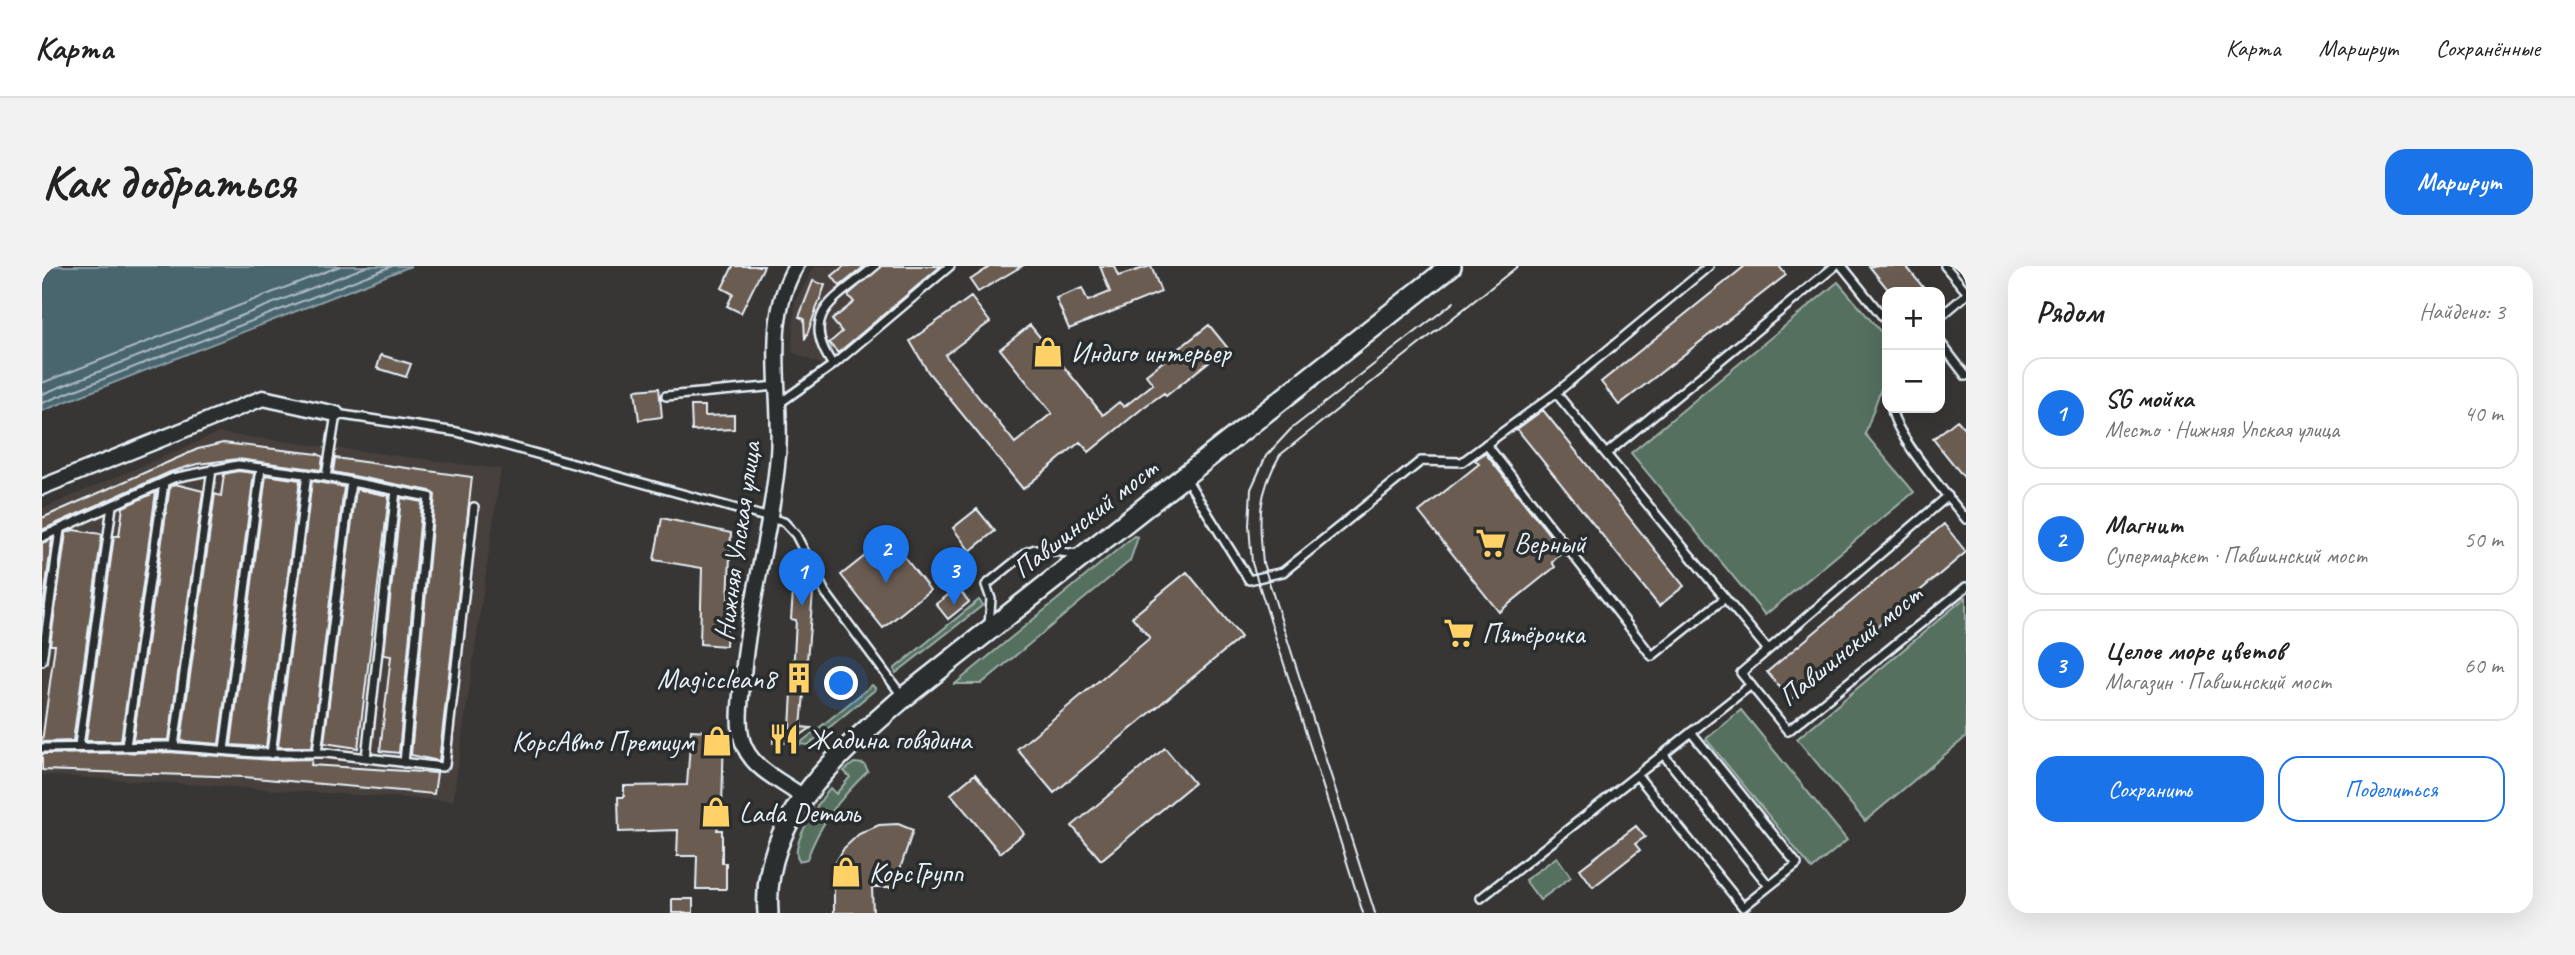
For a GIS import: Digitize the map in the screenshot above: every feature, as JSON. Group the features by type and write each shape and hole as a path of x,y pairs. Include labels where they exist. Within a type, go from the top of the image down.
{"main road":[{"name":"Павшинский мост","path":"768,913 770,872 782,834 803,797 832,760 904,698 1082,555 1451,266"}],"street":[{"name":"Нижняя Упская улица","path":"796,266 785,289 778,320 778,455 747,631 740,716 742,740 760,768 803,797"},
{"path":"42,487 262,398 336,414"}],"lane":[{"path":"833,365 820,343 819,319 830,304 875,266"},
{"path":"777,405 833,365 950,266"},
{"name":"Павшинский мост","path":"1184,476 1249,580 1283,572 1421,461 1462,462 1556,393 1709,266"},
{"path":"1606,454 1835,266"},
{"path":"1842,266 1882,316"},
{"path":"1945,266 1966,293 1945,312"},
{"path":"1945,349 1966,376"},
{"path":"666,396 777,386"},
{"name":"Павшинский мост","path":"1556,393 1768,650"},
{"path":"1892,413 1914,453 1966,519"},
{"path":"326,477 336,414 457,432 785,522 796,535 825,592 904,698"},
{"path":"1486,444 1651,656 1725,598"},
{"path":"42,537 164,483 212,469 238,465 326,477 427,496 431,500 404,763"},
{"path":"224,750 261,468"},
{"path":"174,746 212,469"},
{"path":"271,754 307,474"},
{"path":"317,753 351,482"},
{"path":"126,746 164,483"},
{"path":"366,758 396,490"},
{"name":"Павшинский мост","path":"1948,496 1741,673 1788,731 1966,587"},
{"path":"79,746 112,506"},
{"path":"42,748 174,746 271,754 317,753 429,768 445,765 474,507"},
{"path":"42,661 60,529"},
{"path":"988,631 991,599 986,585 1027,552 1043,550 1082,555"},
{"path":"1481,898 1751,685"},
{"path":"1637,775 1743,907 1797,864 1691,732"},
{"path":"1663,754 1769,886"}],"shaded area":[{"path":"815,266 956,266 836,371 792,352 795,301"},
{"path":"218,433 501,469 453,801 42,775 42,509"}],"green space":[{"path":"1838,282 1882,333 1882,385 1865,434 1914,492 1765,615 1631,453"},
{"path":"1134,536 1138,537 1130,561 981,684 955,684"},
{"path":"1966,597 1966,737 1865,821 1797,739"},
{"path":"979,600 983,605 896,673 894,669"},
{"path":"872,685 876,689 808,745 799,744"},
{"path":"1741,710 1847,840 1812,869 1706,739"},
{"path":"854,763 864,764 868,771 832,812 807,859 799,861 798,845 806,824 830,788 836,794 850,777 844,771"},
{"path":"1557,857 1571,877 1540,900 1525,880"}],"water":[{"path":"55,266 411,266 42,411 42,270"}],"building":[{"path":"733,266 764,266 741,313 727,306 733,294 722,288"},
{"path":"844,266 865,266 840,286 832,276"},
{"path":"881,266 941,266 838,353 829,343 842,332 832,320 854,302 848,295"},
{"path":"991,266 1022,266 978,292 970,280"},
{"path":"1100,266 1114,266 1118,276 1151,266 1161,292 1069,329 1056,298 1082,288 1088,301 1110,292"},
{"path":"1745,266 1779,266 1786,275 1619,405 1601,382"},
{"path":"1869,266 1906,266 1923,287 1886,287"},
{"path":"813,281 825,285 805,340 804,319 799,317"},
{"path":"971,297 990,322 945,355 1015,443 1052,413 1000,349 1030,325 1103,415 1119,402 1124,407 1153,384 1146,375 1209,325 1227,347 1166,396 1164,393 1144,407 1089,452 1080,442 1023,489 928,372 910,341"},
{"path":"381,355 411,364 406,377 377,368"},
{"path":"659,388 662,417 639,420 635,390"},
{"path":"691,406 705,406 705,416 734,415 734,429 692,431"},
{"path":"1543,410 1684,586 1659,606 1517,429"},
{"path":"1957,420 1966,430 1966,480 1933,439"},
{"path":"223,443 318,454 323,457 321,470 238,459 197,464 170,472 42,530 42,518 198,449"},
{"name":"Верный","path":"1485,453 1563,552 1552,562 1555,567 1499,612 1419,512 1479,464 1475,460"},
{"path":"335,458 472,477 439,761 411,755 435,495 430,491 333,472"},
{"path":"238,471 254,473 219,744 181,741 215,494 221,496 224,474"},
{"path":"266,475 300,480 266,747 231,745"},
{"path":"312,481 344,487 312,747 278,747"},
{"path":"175,484 203,491 169,740 133,740 170,486"},
{"path":"356,489 389,496 358,748 324,743"},
{"path":"156,492 121,741 86,741 114,536 119,536 123,507"},
{"path":"401,498 422,502 399,753 380,751 391,656 384,655"},
{"path":"977,509 995,531 970,551 953,528"},
{"path":"662,518 731,533 726,646 700,644 702,568 654,560"},
{"path":"1944,524 1966,552 1790,700 1767,672"},
{"path":"73,530 102,534 73,741 42,742 55,645 50,645 66,533"},
{"path":"889,537 930,590 883,628 841,575"},
{"path":"52,539 42,616 42,543"},
{"path":"1187,572 1241,637 1054,793 1017,749 1150,638 1132,617"},
{"path":"958,588 969,602 948,619 936,604"},
{"path":"793,592 813,593 801,727 811,728 789,743 773,743 773,728 790,728 796,620 791,619"},
{"path":"691,730 724,732 722,808 717,830 722,830 722,863 726,863 726,889 696,889 697,856 677,856 678,830 619,832 618,797 624,797 624,786 687,785"},
{"path":"1165,748 1194,783 1101,860 1072,826"},
{"path":"168,752 271,760 312,759 311,765 437,773 434,794 244,777 42,770 42,754"},
{"path":"975,774 1024,833 1000,853 951,794"},
{"path":"898,824 913,830 894,887 872,887 873,913 834,913 834,866 844,848 859,834 879,825"},
{"path":"1636,826 1645,837 1635,844 1640,850 1593,887 1580,869"},
{"path":"672,899 693,899 693,913 672,913"}],"tram line":[{"path":"1375,913 1263,563 1263,495 1280,455 1518,266"},
{"path":"1363,913 1252,563 1249,525 1251,489 1266,456 1291,429 1454,302"}],"place":[{"name":"Индиго интерьер","path":"1048,352"},
{"name":"Верный","path":"1491,543"},
{"name":"Магнит","path":"886,583"},
{"name":"Целое море цветов","path":"954,605"},
{"name":"SG мойка","path":"802,606"},
{"name":"Пятёрочка","path":"1459,633"},
{"name":"Magicclean8","path":"799,678"},
{"name":"Жадина говядина","path":"784,739"},
{"name":"КорсАвто Премиум","path":"717,741"},
{"name":"Lada Dеталь","path":"716,812"},
{"name":"КорсГрупп","path":"846,872"}]}
